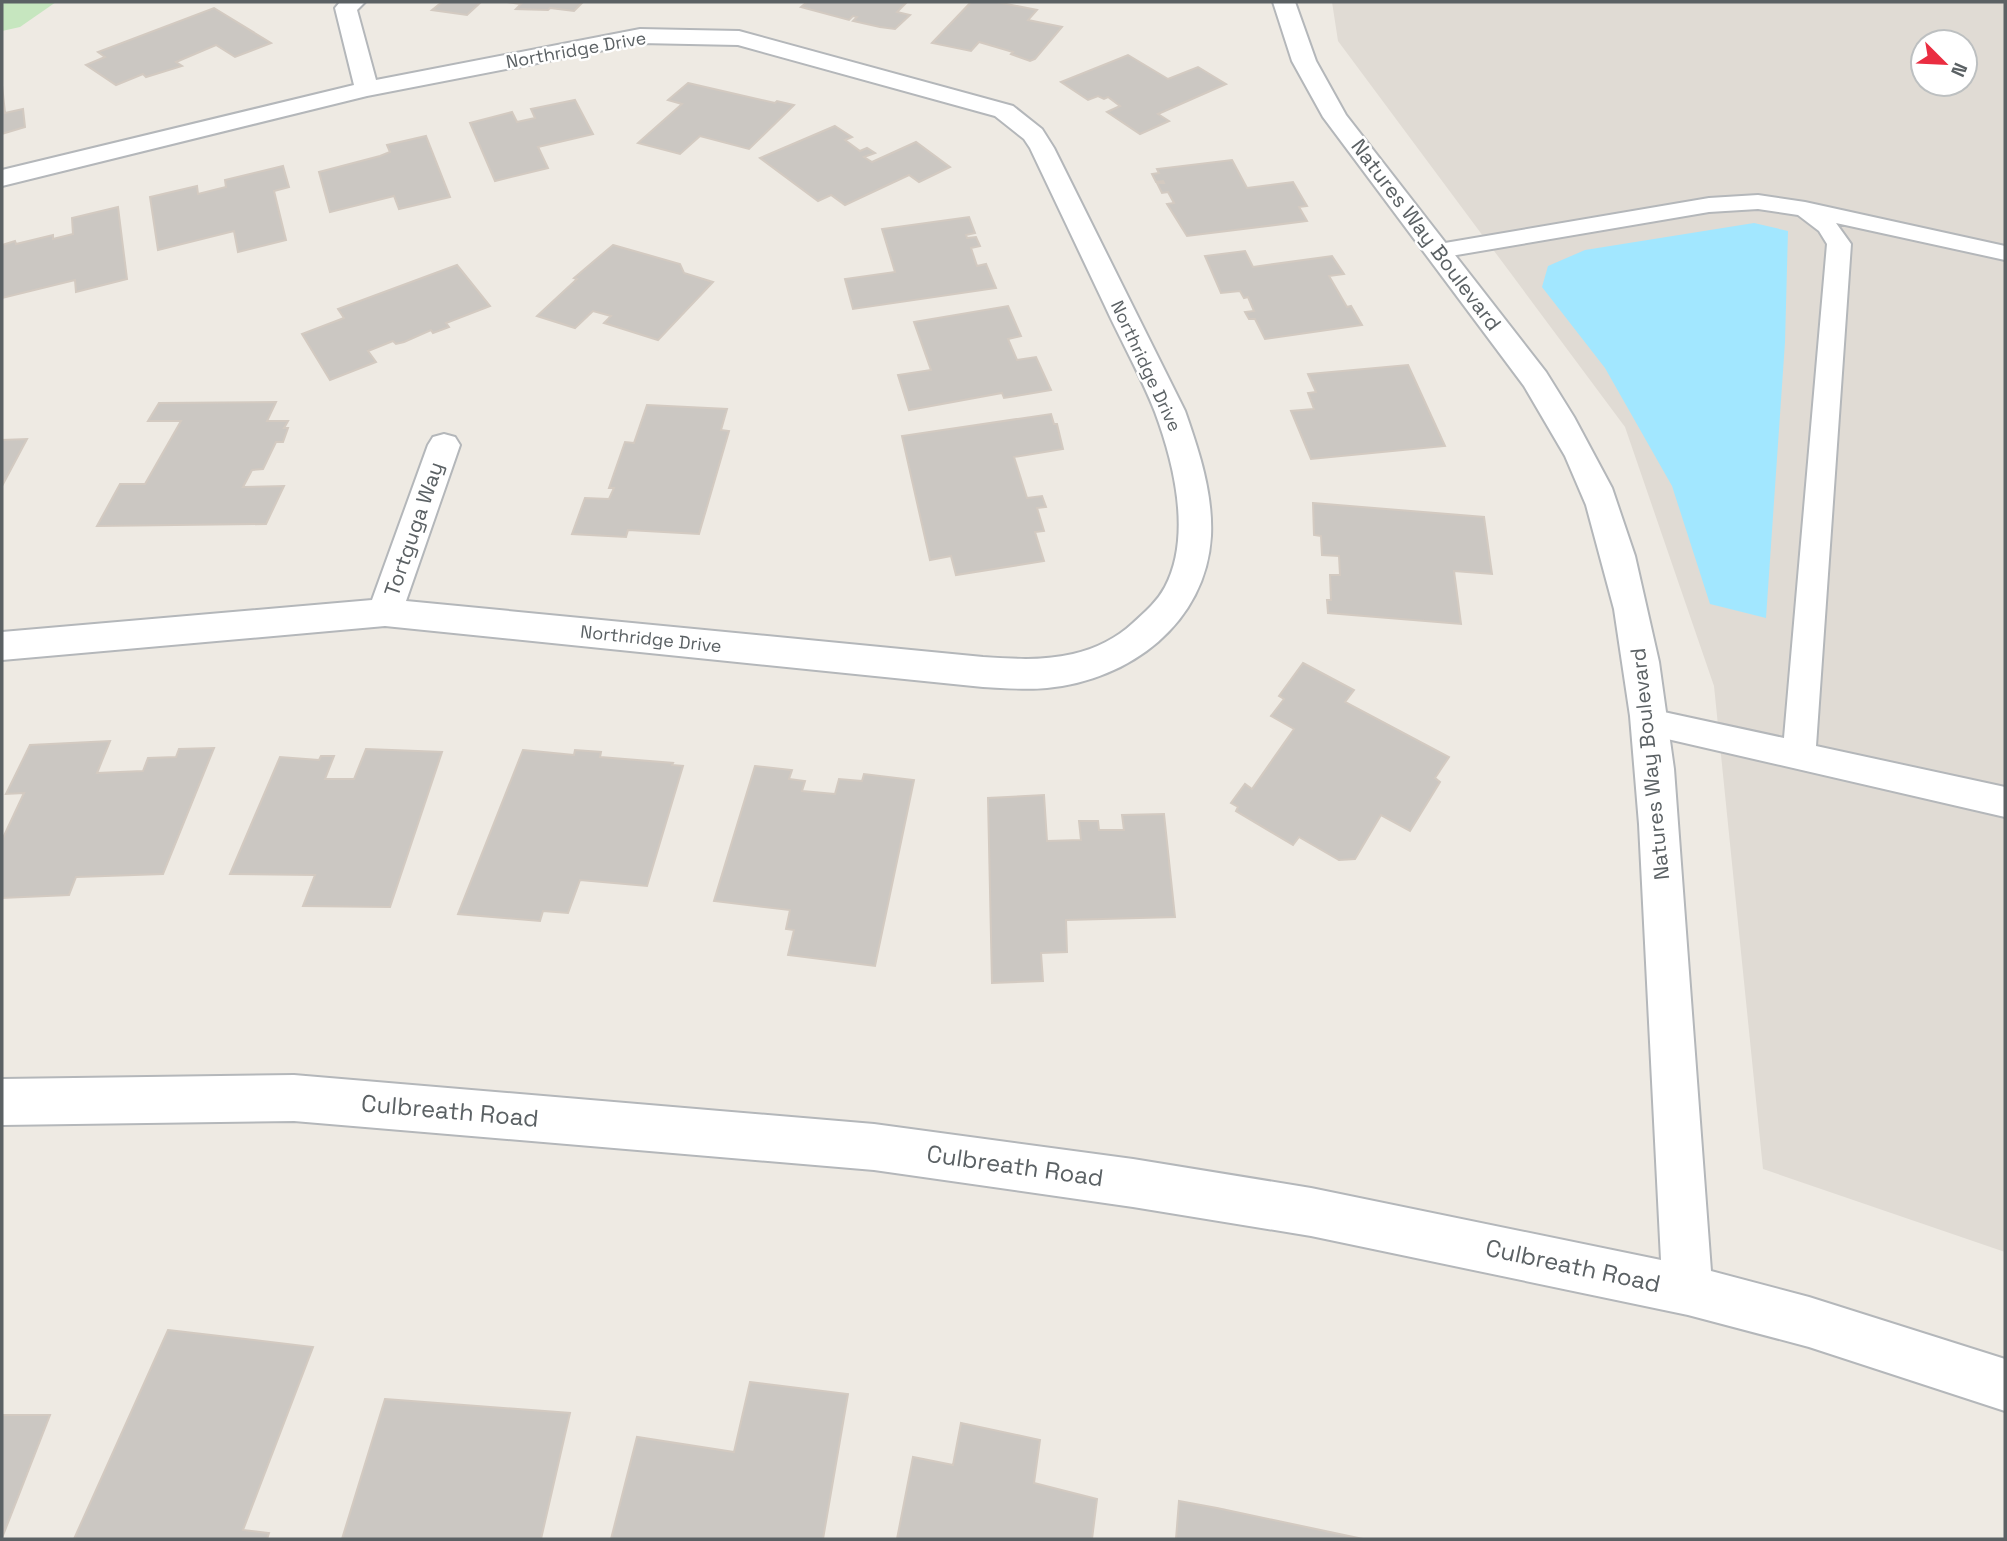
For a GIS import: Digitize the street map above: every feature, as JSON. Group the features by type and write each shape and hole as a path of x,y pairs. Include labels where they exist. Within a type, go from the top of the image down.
{"street":[{"path":"354,2 346,8 368,89"},
{"name":"Natures Way Boulevard","path":"1284,2 1292,32 1318,90 1335,117 1535,379 1587,470 1602,504 1623,571 1639,643 1650,722 1688,1290"},
{"name":"Northridge Drive","path":"2,178 368,89 640,36 739,37 1004,111 1033,134 1042,148 1170,411 1185,453 1194,521 1191,568 1177,602 1164,618 1132,644 1114,654 1071,669 1049,673 984,672 385,612 2,646"},
{"name":"Tortguga Way","path":"385,612 444,445"},
{"name":"Culbreath Road","path":"2,1102 294,1098 874,1147 1133,1183 1311,1212 1688,1290 1809,1322 2005,1385"}],"lane":[{"path":"1439,251 1709,205 1758,202 1805,209 2005,253"},
{"path":"1799,756 1839,244 1827,226 1805,209"},
{"path":"1650,722 2005,802"}],"shaded area":[{"path":"1332,2 2005,2 2005,1252 1763,1169 1714,686 1625,427 1338,41"}],"green space":[{"path":"2,2 56,2 20,27 2,31"}],"water":[{"path":"1754,223 1788,231 1785,342 1766,618 1710,604 1672,486 1605,368 1542,287 1548,266 1585,250"}],"building":[{"path":"442,2 481,2 467,15 432,10"},
{"path":"507,2 583,2 574,11 550,8 516,9 521,4"},
{"path":"807,2 907,2 897,12 910,15 895,29 853,21 857,17 853,16 849,20 801,7"},
{"path":"971,2 997,2 1037,10 1028,20 1062,27 1035,59 1030,61 1011,54 1013,52 979,42 971,51 932,43"},
{"path":"214,8 271,43 235,57 216,45 176,62 182,66 146,77 143,74 116,85 86,65 105,57 98,52"},
{"path":"1128,55 1168,79 1198,67 1226,84 1158,114 1169,121 1140,134 1107,112 1120,106 1108,97 1104,99 1098,96 1088,100 1061,82"},
{"path":"688,83 794,105 749,149 700,136 680,154 638,143 682,104 668,100"},
{"path":"2,85 5,113 23,109 25,127 2,134"},
{"path":"575,100 593,134 538,147 548,168 495,181 470,123 512,112 517,122 535,118 531,109"},
{"path":"835,126 852,137 845,140 860,151 867,148 875,153 864,157 872,162 916,142 950,167 919,182 909,175 845,205 831,195 818,201 760,158"},
{"path":"426,136 450,197 399,209 394,196 330,212 319,172 380,156 390,152 387,145"},
{"path":"1232,160 1247,188 1293,182 1307,206 1299,207 1307,221 1187,236 1167,204 1174,203 1168,192 1162,193 1157,183 1164,183 1163,181 1156,182 1152,174 1159,173 1157,169"},
{"path":"283,166 289,187 274,191 286,240 238,252 234,231 158,250 150,197 197,186 198,194 226,187 225,180"},
{"path":"118,207 127,279 76,292 75,280 2,298 2,245 73,234 72,218"},
{"path":"969,217 975,233 966,235 967,238 976,237 980,246 971,248 977,266 986,264 996,288 853,309 845,279 895,272 882,229"},
{"path":"613,245 680,264 684,273 713,282 658,340 604,323 611,316 593,311 575,328 537,316 577,279 574,278"},
{"path":"1245,251 1253,267 1332,256 1344,274 1329,276 1347,307 1351,306 1362,325 1265,339 1255,319 1249,319 1245,312 1254,311 1248,297 1244,298 1240,291 1221,293 1205,256"},
{"path":"457,265 490,306 446,323 449,327 433,333 431,330 404,342 396,344 393,341 368,351 376,362 330,380 302,334 344,318 338,309"},
{"path":"1008,306 1021,336 1008,339 1017,360 1036,357 1051,390 1004,398 1002,393 909,410 898,375 931,370 914,322"},
{"path":"1408,365 1445,446 1311,459 1291,411 1314,409 1308,393 1316,392 1308,374"},
{"path":"276,402 267,421 288,421 284,428 288,428 283,442 276,442 263,469 252,470 243,487 284,486 266,524 97,526 120,484 145,484 181,421 148,421 159,403"},
{"path":"647,405 727,409 721,430 729,431 699,534 628,530 626,537 572,534 585,498 609,499 614,488 609,488 625,442 634,443"},
{"path":"1051,414 1054,424 1057,424 1063,449 1014,457 1027,498 1042,496 1046,507 1037,508 1044,531 1035,532 1044,561 956,575 951,556 930,560 902,436"},
{"path":"27,439 2,486 2,440"},
{"path":"1313,503 1484,517 1492,574 1454,571 1461,624 1328,613 1327,600 1331,600 1330,575 1340,575 1339,556 1322,555 1321,536 1314,535"},
{"path":"1303,663 1354,690 1345,702 1449,757 1435,778 1440,782 1410,831 1381,815 1355,859 1339,860 1299,837 1293,845 1236,811 1238,807 1231,803 1245,784 1252,789 1294,729 1271,716 1284,699 1279,696"},
{"path":"110,741 97,773 143,771 148,758 176,757 179,749 214,748 163,874 76,877 69,895 2,898 2,840 24,793 6,794 30,745"},
{"path":"366,749 442,752 390,907 303,906 315,875 230,874 280,757 319,760 321,756 334,756 325,779 354,779"},
{"path":"523,750 574,755 575,750 601,752 600,757 683,766 647,886 580,880 568,913 543,911 540,921 458,914"},
{"path":"755,766 792,770 789,779 805,781 802,791 835,794 839,779 862,781 864,774 914,780 875,966 788,955 794,930 786,929 790,910 714,901"},
{"path":"1044,795 1047,841 1081,840 1079,821 1098,821 1099,830 1124,830 1122,815 1164,814 1175,917 1066,920 1067,952 1041,953 1043,981 992,983 988,798"},
{"path":"168,1330 313,1347 243,1530 269,1533 267,1539 74,1539"},
{"path":"750,1382 848,1394 823,1539 611,1539 637,1437 734,1452"},
{"path":"385,1399 570,1413 541,1539 342,1539"},
{"path":"2,1415 50,1415 2,1538"},
{"path":"961,1423 1040,1440 1034,1483 1097,1499 1092,1539 897,1539 913,1457 953,1465"},
{"path":"1179,1501 1217,1508 1363,1539 1176,1539"}]}
